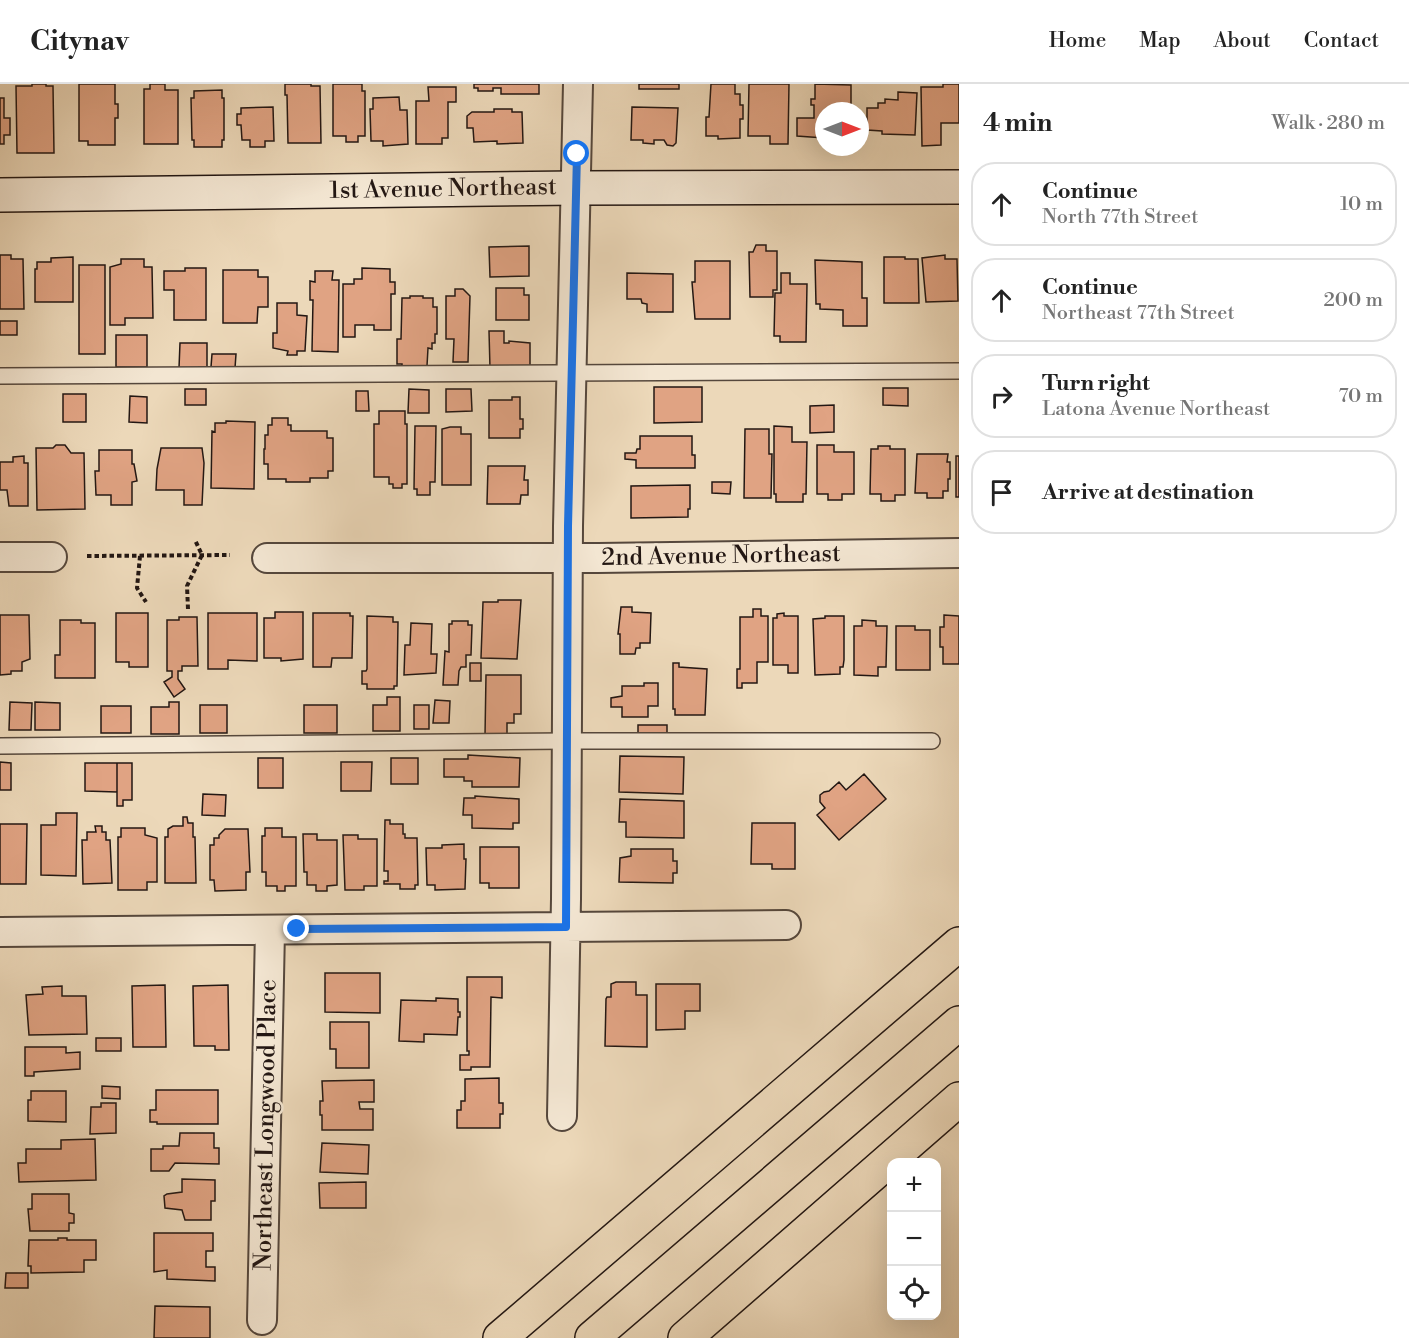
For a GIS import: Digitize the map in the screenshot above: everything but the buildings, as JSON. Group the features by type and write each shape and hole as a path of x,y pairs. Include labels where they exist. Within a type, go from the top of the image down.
{"highway":[{"path":"500,1338 959,944"},
{"path":"592,1338 959,1023"},
{"path":"685,1338 959,1099"}],"street":[{"path":"562,1116 566,927 570,374 577,188 578,84"},
{"name":"1st Avenue Northeast","path":"0,195 577,188 959,187"},
{"name":"2nd Avenue Northeast","path":"267,558 568,558 959,553"},
{"path":"0,557 52,557"},
{"path":"0,932 786,925"},
{"name":"Northeast Longwood Place","path":"262,1320 270,930"}],"lane":[{"path":"0,376 959,371"},
{"path":"0,746 567,741 932,741"}],"path":[{"path":"195,540 202,555"},
{"path":"188,609 187,586 202,555"},
{"path":"87,556 230,555"},
{"path":"140,556 137,588 146,602"}],"route":[{"path":"297,929 566,927 570,374 577,154"}]}
